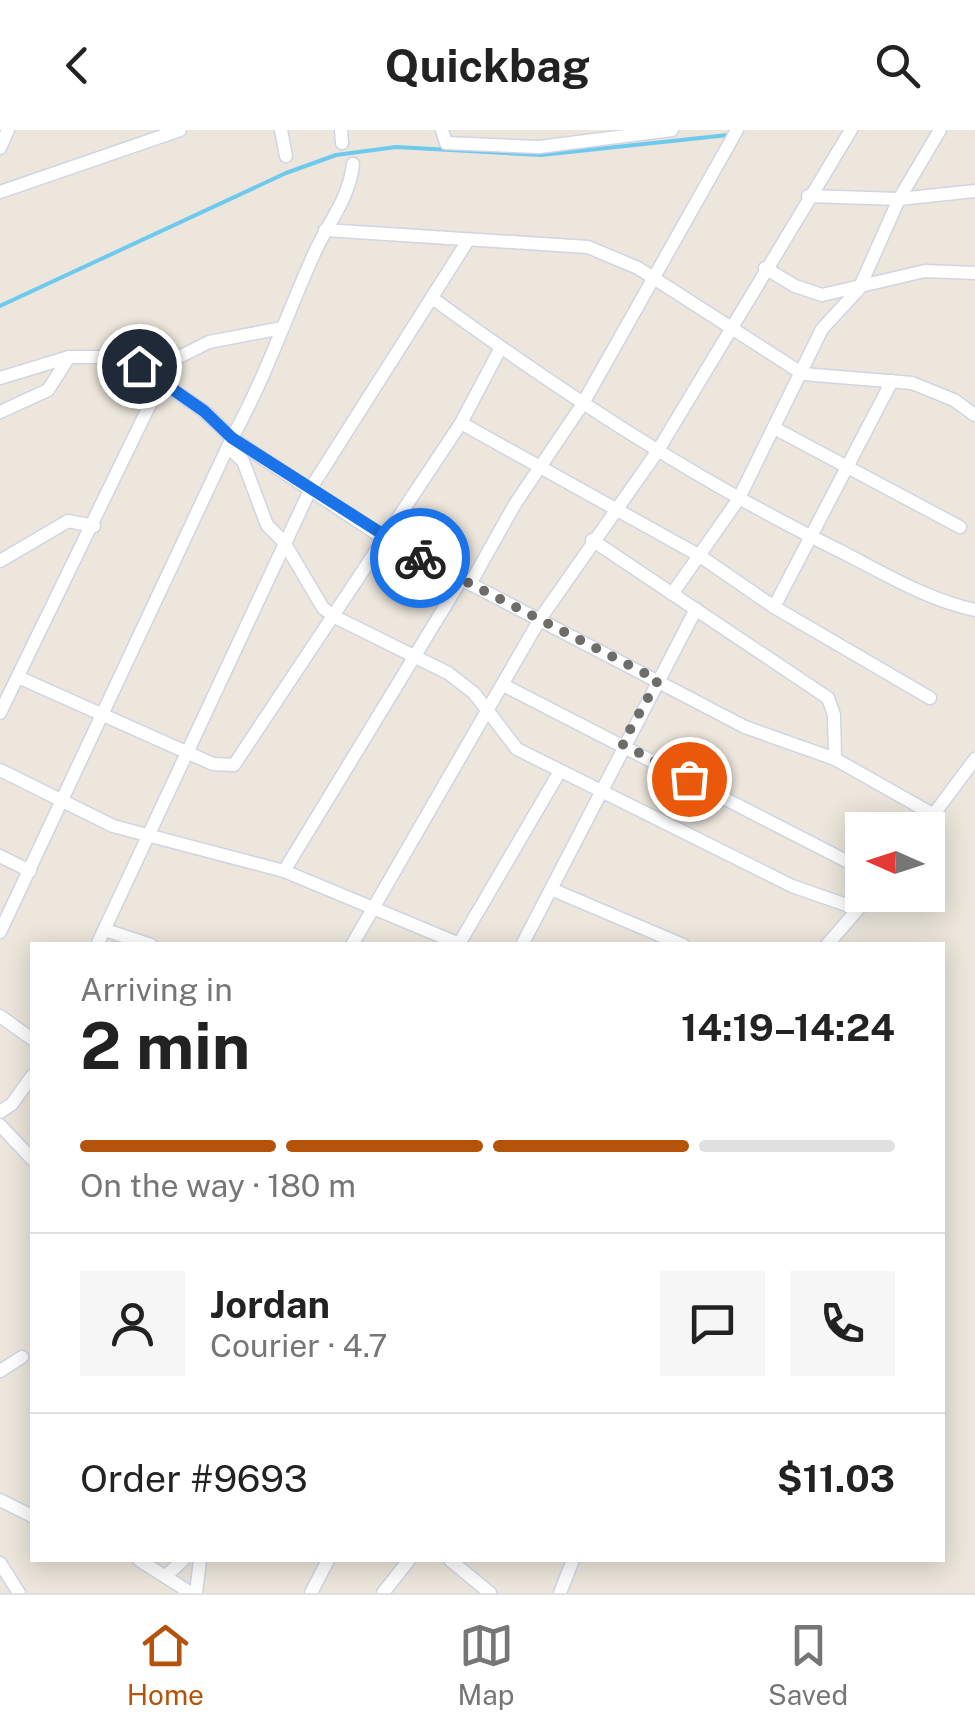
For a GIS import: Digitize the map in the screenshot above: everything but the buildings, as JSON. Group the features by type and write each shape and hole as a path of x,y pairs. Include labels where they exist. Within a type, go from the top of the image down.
{"street":[{"path":"0,148 8,130"},
{"path":"0,192 180,130"},
{"path":"281,130 286,156"},
{"path":"442,130 446,143 539,147 672,130"},
{"path":"284,871 416,656 582,404 738,130"},
{"path":"354,942 488,716 540,619 657,452 728,328 851,130"},
{"path":"672,594 738,500 803,374 822,328 859,290 899,200 940,130"},
{"path":"0,932 105,716 230,442 261,386 325,230 343,206 353,164"},
{"path":"808,196 899,200 975,191"},
{"path":"325,230 468,242 588,246 615,255 803,374 892,381 932,390 975,415"},
{"path":"99,942 311,488 468,242"},
{"path":"765,268 795,286 822,295 859,290 924,271 975,273"},
{"path":"432,298 500,350 738,500 929,596 975,610"},
{"path":"0,713 171,362 187,350 282,328"},
{"path":"18,677 189,754 224,768 234,765 461,423 500,350"},
{"path":"0,412 48,390 69,357"},
{"path":"0,378 69,357 110,357 139,366 204,411 230,442 243,461 267,525 284,542 324,608 335,617 416,656 474,693 516,749 792,886 845,904"},
{"path":"774,607 814,538 892,381"},
{"path":"461,423 700,556 774,607 930,698"},
{"path":"776,428 960,527"},
{"path":"230,442 311,488 386,540 465,582 745,727 834,760 929,812"},
{"path":"0,561 68,521 94,526"},
{"path":"592,540 828,698 834,715 834,760"},
{"path":"524,942 622,744 696,609"},
{"path":"505,686 845,860"},
{"path":"936,812 975,759"},
{"path":"0,770 114,826 284,871 457,942"},
{"path":"462,942 560,771"},
{"path":"0,856 30,870"},
{"path":"551,889 676,942"},
{"path":"830,942 855,912"},
{"path":"105,930 142,942"},
{"path":"0,1016 30,1038"},
{"path":"0,1112 12,1104 30,1079"},
{"path":"0,1125 30,1157"},
{"path":"0,1371 22,1357"},
{"path":"0,1500 30,1515"},
{"path":"143,1562 194,1593 200,1562"},
{"path":"168,1574 181,1562"},
{"path":"311,1593 327,1562"},
{"path":"383,1593 407,1562"},
{"path":"452,1562 490,1593"},
{"path":"560,1593 572,1562"},
{"path":"0,1564 19,1593"}],"waterway":[{"path":"0,306 286,173 336,155 396,147 541,155 728,135"}],"way so far":[{"path":"420,558 658,680 622,744 689,779"}],"route":[{"path":"139,366 204,411 232,438 386,540 420,558"}]}
